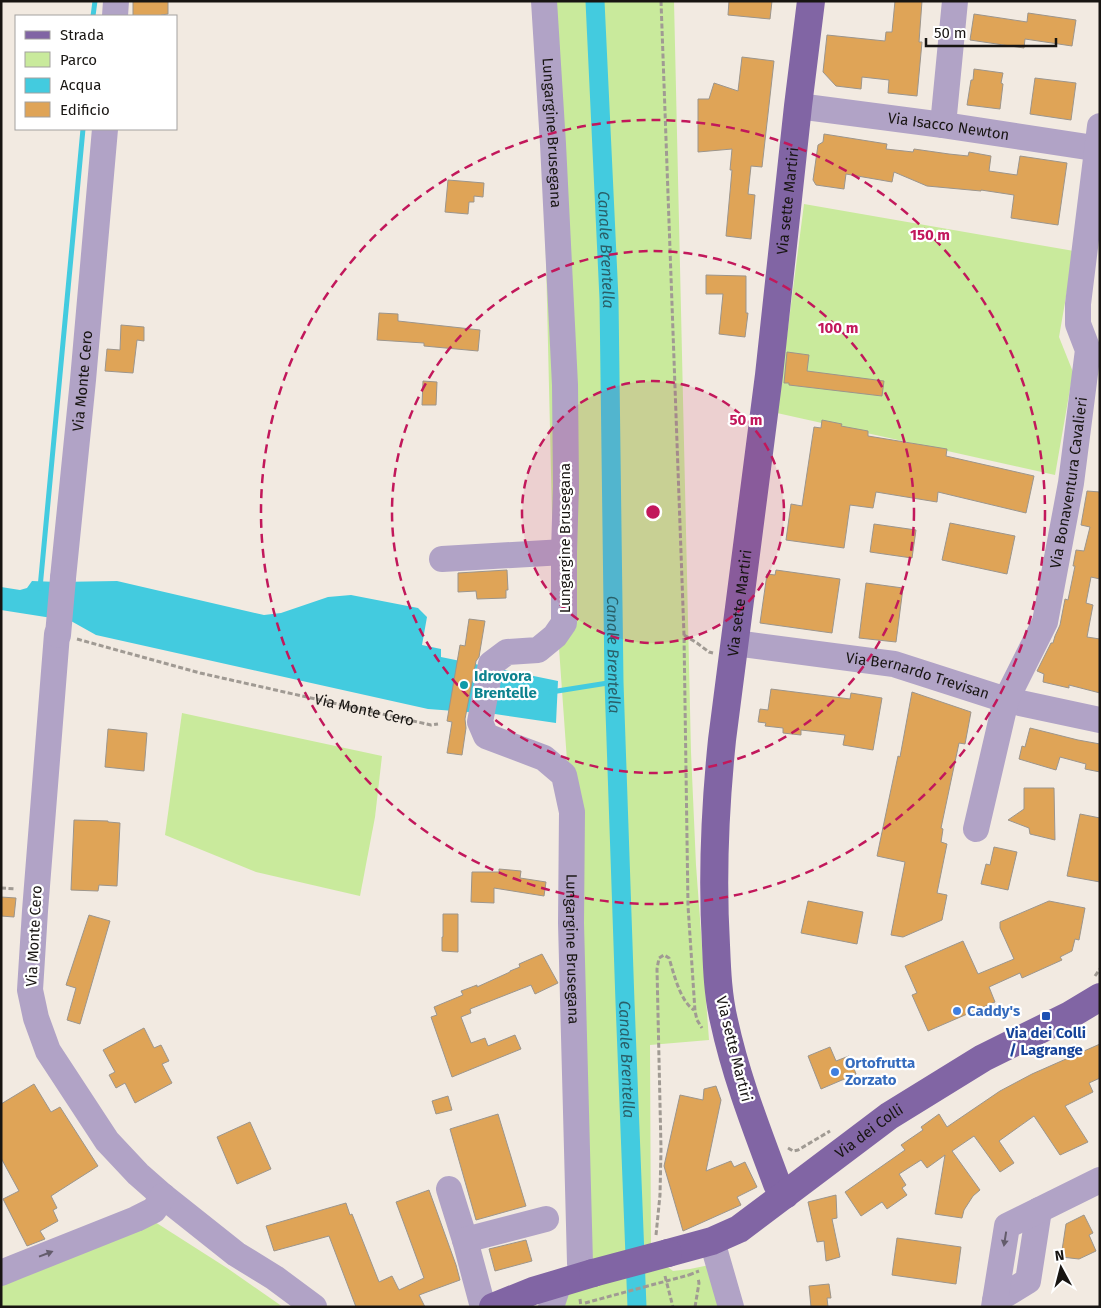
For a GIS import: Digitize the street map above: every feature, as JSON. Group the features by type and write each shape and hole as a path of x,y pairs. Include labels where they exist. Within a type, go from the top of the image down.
{"main road":[{"name":"Via sette Martiri","path":"785,1195 777,1184 737,1072 724,1020 718,983 714,894 716,820 722,740 769,375 811,1"},
{"name":"Via dei Colli","path":"572,1285 662,1252 707,1242 739,1229 889,1116 982,1058 1070,1015 1100,997"},
{"path":"493,1307 533,1291 572,1285"}],"street":[{"path":"114,15 116,1"},
{"name":"Lungargine Brusegana","path":"544,1 565,385 564,623 555,636 538,650 507,652 491,664 480,722 486,736 544,758 564,775 572,812 572,923 580,1263 572,1285"},
{"path":"942,125 954,1"},
{"name":"Via Isacco Newton","path":"798,106 942,125 1099,142"},
{"name":"Via Monte Cero","path":"105,130 83,380 57,634 30,990 36,1018 48,1051 107,1141 162,1196 236,1254 275,1278 314,1307"},
{"name":"Via Bonaventura Cavalieri","path":"976,829 1006,700 1045,622 1071,483 1094,351 1078,324 1078,304 1099,142"},
{"path":"442,559 564,552"},
{"name":"Via Bernardo Trevisan","path":"734,650 894,664 1006,700 1100,720"},
{"path":"994,1304 1007,1226 1100,1180"},
{"path":"449,1189 483,1307"},
{"path":"1,1273 136,1219 154,1210 162,1196"},
{"path":"465,1240 546,1219"},
{"path":"707,1242 731,1307"}],"path":[{"path":"661,1 684,635 688,906 695,1011 688,1006 683,996 669,958 664,955 659,958 657,969 662,1252 673,1307"},
{"name":"Via Monte Cero","path":"57,634 200,673 431,725 438,724"},
{"path":"684,635 710,652 734,650"},
{"path":"787,1147 793,1151 798,1150 833,1128"},
{"path":"582,1305 696,1272 699,1283 695,1307"}],"green space":[{"path":"534,1 674,1 691,752 696,865 709,1040 650,1045 651,1254 673,1271 729,1261 734,1307 564,1307 573,1275 568,775 554,600 545,217"},
{"path":"804,204 1074,251 1059,337 1073,372 1055,475 777,413"},
{"path":"182,713 382,756 375,817 360,896 256,872 165,835"},
{"path":"155,1222 227,1268 283,1307 1,1307 1,1282"}],"water":[{"path":"32,581 117,581 264,615 281,613 328,597 351,595 418,608 427,617 422,645 441,649 441,657 558,681 556,723 495,714 428,709 96,635 71,621 1,610 1,587 20,590 27,588"}],"building":[{"path":"133,1 168,1 168,14 133,15"},
{"path":"729,1 772,1 770,19 728,15"},
{"path":"895,1 922,1 919,42 922,42 917,96 888,93 889,80 862,77 861,89 836,86 823,72 827,35 885,41 886,32 892,32"},
{"path":"1028,13 1076,20 1072,46 1025,39 1024,48 970,40 974,14 1027,22"},
{"path":"742,57 774,61 762,167 751,166 748,194 755,195 751,239 726,236 732,149 698,152 698,99 709,99 714,83 738,91"},
{"path":"974,69 1003,73 1000,109 967,105"},
{"path":"1035,78 1076,83 1071,120 1030,114"},
{"path":"824,134 887,144 886,149 913,152 914,149 968,156 969,152 991,156 989,171 1017,175 1020,156 1067,163 1058,225 1011,218 1014,195 981,190 927,186 894,172 892,182 846,174 844,189 816,185 813,180 818,145 823,142"},
{"path":"448,180 484,183 483,197 474,196 474,202 469,202 468,214 445,212"},
{"path":"706,275 746,276 746,313 748,313 745,337 719,334 723,294 706,294"},
{"path":"379,313 398,314 398,321 480,330 478,351 424,346 424,343 377,340"},
{"path":"121,325 144,327 144,341 137,340 133,373 105,371 107,349 120,350"},
{"path":"787,352 809,355 807,371 884,381 882,396 784,383"},
{"path":"423,381 437,382 436,405 422,405"},
{"path":"822,420 868,431 868,436 947,449 946,456 1034,476 1026,513 938,492 937,502 876,492 873,508 850,505 844,548 786,540 791,504 802,506 814,427 821,428"},
{"path":"1087,491 1100,492 1100,579 1091,577 1086,603 1093,605 1087,637 1100,639 1100,693 1069,685 1069,688 1043,682 1044,674 1037,671 1051,643 1053,643 1060,625 1065,599 1068,600 1075,566 1073,566 1076,550 1084,551 1090,527 1081,525"},
{"path":"950,523 1015,536 1007,574 942,560"},
{"path":"874,524 916,530 912,558 870,552"},
{"path":"507,570 508,590 506,590 506,598 477,599 476,591 458,592 458,573"},
{"path":"776,570 840,579 832,633 760,623 767,574 775,575"},
{"path":"866,583 903,588 896,642 859,638"},
{"name":"Idrovora Brentelle","path":"469,619 485,621 465,719 466,728 462,755 447,753 452,722 447,721 460,645 465,646"},
{"path":"771,689 850,699 851,693 882,698 873,750 843,745 845,735 801,730 801,735 783,733 783,728 765,726 766,723 758,722 760,709 768,710"},
{"path":"912,692 971,712 965,744 959,743 941,828 943,829 941,842 947,844 937,893 947,895 942,920 903,937 891,935 905,862 877,856 898,756 900,757"},
{"path":"1030,728 1100,744 1100,772 1085,769 1086,764 1060,757 1056,770 1019,759 1022,746 1025,747"},
{"path":"108,729 147,733 144,771 105,767"},
{"path":"1024,788 1054,788 1055,840 1030,834 1029,828 1008,820 1024,809"},
{"path":"1080,814 1100,818 1100,882 1067,876"},
{"path":"74,820 120,823 117,886 99,885 98,891 71,890"},
{"path":"994,847 1017,852 1008,890 981,884 986,864 990,865"},
{"path":"499,869 521,871 520,878 546,882 544,896 494,888 494,903 471,902 472,872 499,872"},
{"path":"1,897 16,898 14,917 1,916"},
{"path":"808,901 863,912 857,944 801,933"},
{"path":"1049,901 1085,908 1079,940 1075,939 1072,951 1060,957 1062,960 1022,978 1020,973 989,987 995,1002 928,1031 912,995 917,993 905,966 963,941 978,974 1014,959 1000,928 1000,922"},
{"path":"443,914 458,914 458,952 442,951"},
{"path":"89,915 110,921 80,1024 67,1020 76,988 66,985"},
{"path":"542,954 558,983 535,994 531,985 470,1009 471,1013 461,1017 471,1043 485,1038 488,1046 515,1035 521,1049 452,1077 431,1017 437,1015 434,1007 463,995 461,991 477,985 477,987 510,972 520,967 519,964"},
{"path":"144,1028 154,1048 161,1045 169,1061 162,1064 172,1083 135,1103 125,1083 116,1088 109,1075 115,1072 103,1050"},
{"path":"1100,1044 1100,1078 1089,1083 1093,1092 1065,1106 1088,1142 1060,1155 1034,1116 999,1141 1014,1163 1000,1172 974,1136 952,1151 980,1190 973,1196 964,1210 962,1218 935,1214 945,1155 927,1168 921,1160 899,1174 906,1185 902,1188 907,1195 887,1209 882,1202 861,1216 845,1192 905,1150 901,1145 923,1130 921,1127 939,1114 947,1127 1000,1091 1032,1074"},
{"name":"Ortofrutta Zorzato","path":"830,1047 836,1061 849,1056 856,1074 821,1089 808,1056"},
{"path":"34,1084 51,1112 60,1107 98,1166 51,1196 57,1208 53,1210 58,1221 40,1231 45,1239 27,1246 3,1199 19,1191 1,1158 1,1104"},
{"path":"716,1086 721,1100 706,1171 731,1161 734,1167 745,1162 757,1187 737,1197 741,1205 683,1231 664,1166 680,1095 703,1100 704,1089"},
{"path":"448,1096 452,1110 436,1114 432,1101"},
{"path":"498,1114 526,1206 476,1220 450,1129"},
{"path":"250,1122 271,1169 237,1184 217,1137"},
{"path":"429,1190 460,1280 419,1295 425,1307 356,1307 329,1236 274,1251 266,1226 346,1203 379,1282 392,1276 399,1290 424,1278 396,1202"},
{"path":"836,1195 837,1218 832,1219 840,1257 826,1261 824,1241 817,1242 808,1202"},
{"path":"1084,1215 1093,1233 1089,1235 1096,1251 1079,1259 1061,1257 1066,1224"},
{"path":"897,1238 961,1247 956,1284 892,1275"},
{"path":"526,1240 532,1261 495,1271 489,1249"},
{"path":"829,1284 831,1298 827,1298 828,1307 811,1307 809,1286"}],"waterway":[{"path":"93,15 95,1"},
{"name":"Canale Brentella","path":"595,1 609,299 614,682 637,1307"},
{"path":"40,588 83,130"},
{"path":"551,692 614,682"}],"place":[{"name":"Idrovora Brentelle","path":"464,685"},
{"name":"Caddy's","path":"957,1011"},
{"name":"Via dei Colli / Lagrange","path":"1046,1016"},
{"name":"Ortofrutta Zorzato","path":"835,1072"}]}
